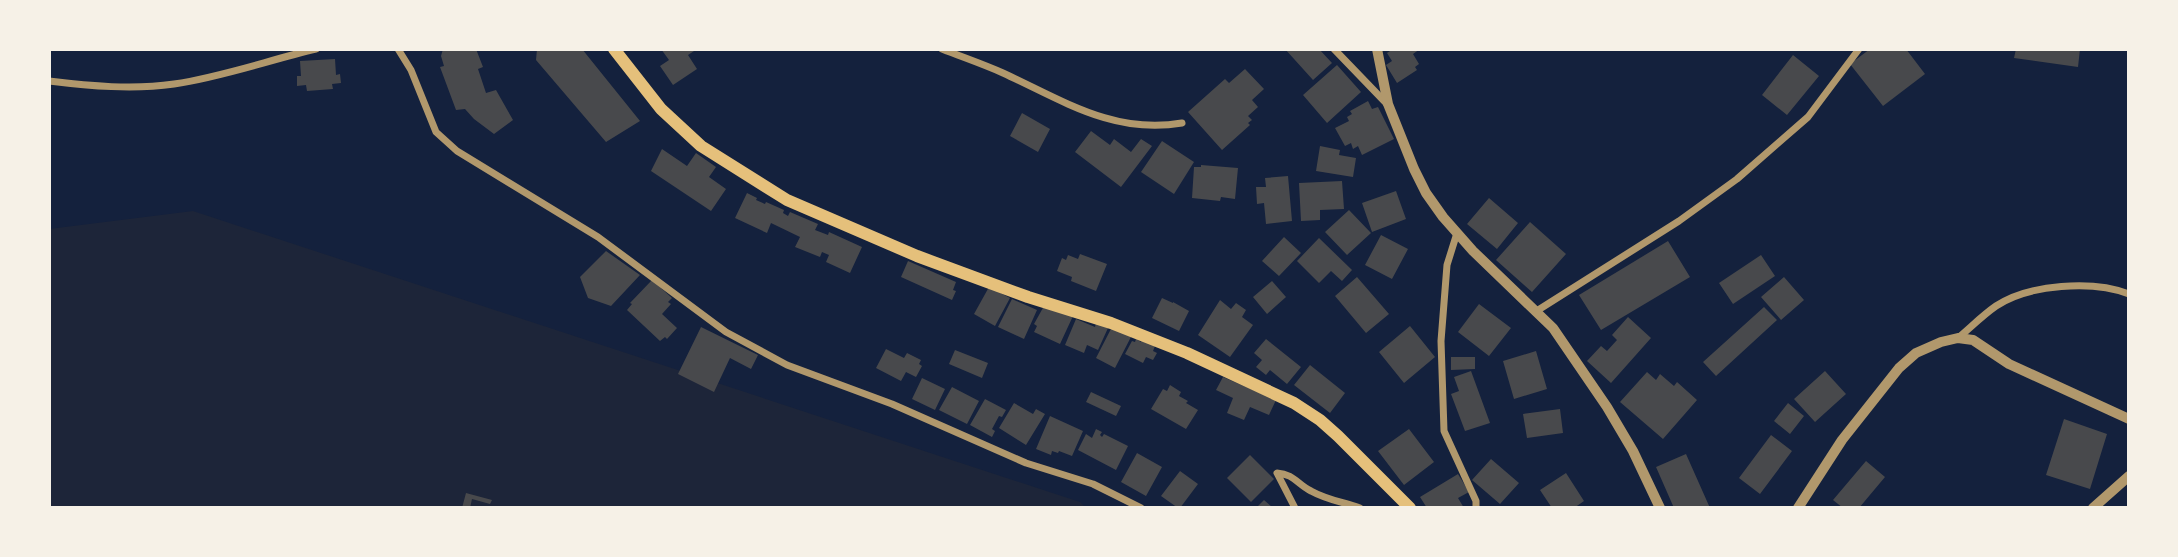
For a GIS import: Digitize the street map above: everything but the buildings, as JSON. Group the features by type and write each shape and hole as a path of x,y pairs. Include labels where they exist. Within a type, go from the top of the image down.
{"main road":[{"path":"614,49 661,109 701,146 787,200 917,256 1028,297 1111,323 1174,348 1294,403 1338,436 1410,508"}],"street":[{"path":"49,81 129,87 172,85 213,77 316,49"},
{"path":"398,49 411,70 436,132 457,150 598,237 726,332 788,365 892,404 1026,463 1093,484 1141,508"},
{"path":"942,49 998,71 1071,105 1120,123 1152,127 1182,123"},
{"path":"1334,49 1388,104"},
{"path":"1377,49 1388,104 1413,169 1426,193 1457,233 1553,328 1607,407 1633,451 1660,508"},
{"path":"1535,312 1679,221 1737,179 1808,117 1859,49"},
{"path":"1457,233 1447,265 1441,341 1444,431 1476,501 1476,508"},
{"path":"1958,338 1997,306 2027,293 2077,286 2115,288 2129,294"},
{"path":"1798,508 1842,440 1899,368 1916,353 1941,342 1958,338 1973,340 2009,364 2129,419"},
{"path":"1295,508 1277,473 1288,474 1310,491 1336,503 1360,508"},
{"path":"2093,508 2129,476"}],"shaded area":[{"path":"193,211 1080,502 1086,508 49,508 49,229"}]}
